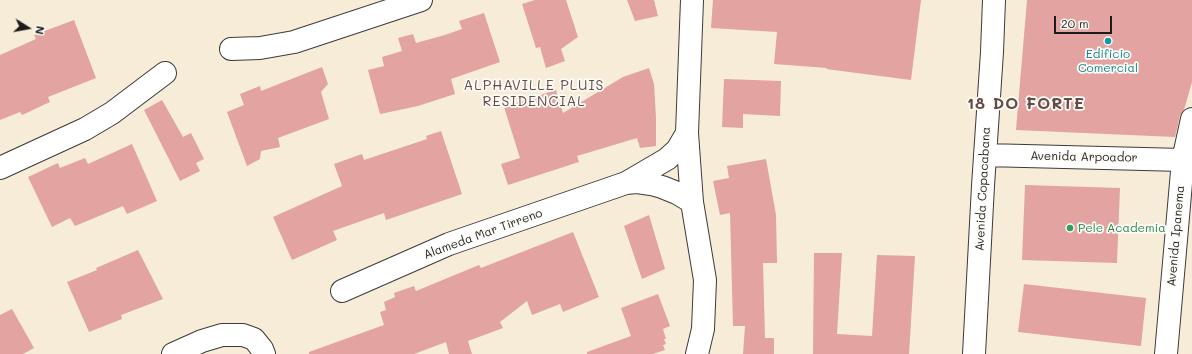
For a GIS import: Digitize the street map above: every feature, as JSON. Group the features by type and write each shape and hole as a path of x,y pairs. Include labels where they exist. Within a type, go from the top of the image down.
{"street":[{"path":"231,49 260,48 294,42 421,0"},
{"path":"692,0 687,133 692,202 705,280 703,329 697,354"},
{"name":"Avenida Copacabana","path":"974,354 994,0"},
{"path":"0,168 85,129 112,113 164,73"},
{"name":"Avenida Ipanema","path":"1166,354 1183,160 1192,119"},
{"name":"Alameda Mar Tirreno","path":"342,291 449,244 626,183 667,159 677,150 687,133"},
{"name":"Avenida Arpoador","path":"985,155 1183,160"},
{"name":"Alameda Mar Tirreno","path":"626,183 637,182 656,185 677,193 692,202"},
{"path":"174,354 202,341 222,335 243,334 254,339 264,354"}],"building":[{"path":"535,0 566,0 578,37 561,49 565,61 546,68 540,47 536,48 522,4"},
{"path":"627,0 654,0 658,16 635,21"},
{"path":"713,0 921,0 911,80 826,69 827,68 774,64 777,32 711,28"},
{"name":"Edificio Comercial","path":"1027,0 1192,0 1192,82 1184,110 1180,116 1175,137 1016,130"},
{"path":"484,13 500,62 451,79 455,94 418,106 380,114 368,70 384,66 382,57 402,51 398,38 413,34 416,43 445,35 462,29 459,21"},
{"path":"74,20 96,78 48,97 50,102 22,115 20,112 0,120 0,55 36,39 34,35"},
{"path":"322,67 328,84 321,92 329,119 278,138 280,147 261,151 260,159 247,166 227,112 244,105 240,94 260,86 261,91"},
{"path":"649,68 654,84 656,146 640,148 637,138 577,156 579,162 508,185 501,164 520,158 504,107 556,90 563,113 623,77"},
{"path":"724,79 781,81 780,116 743,114 743,128 722,127"},
{"path":"162,100 183,137 191,133 204,159 196,163 200,171 180,181 144,110"},
{"path":"441,131 462,194 386,220 384,213 333,231 337,240 292,260 273,217 342,186 334,164 362,154 364,160 427,139 426,136"},
{"path":"132,144 157,201 127,214 123,206 75,226 70,218 52,227 28,177 58,163 60,168 85,158 88,164"},
{"path":"766,159 776,215 777,263 763,263 765,338 774,338 774,354 743,354 745,326 733,326 730,213 720,215 713,181 729,178 727,166"},
{"path":"1025,185 1120,188 1117,263 1022,260"},
{"path":"649,215 665,269 642,279 624,226"},
{"path":"573,232 599,297 563,312 560,304 532,315 527,301 500,322 503,328 468,341 472,354 449,354 446,342 414,354 309,354 309,352 384,325 380,312 386,310 384,302 395,297 394,293 414,286 416,291 479,265 481,268"},
{"path":"138,250 163,299 121,315 122,319 89,332 67,282 97,270 96,268"},
{"path":"814,253 842,253 837,334 872,336 877,255 915,256 909,354 813,354"},
{"path":"1024,284 1146,298 1141,346 1018,332"},
{"path":"658,294 670,326 663,329 666,339 664,339 666,344 663,345 665,350 653,354 587,354 587,352 631,336 621,308"},
{"path":"12,309 34,348 23,354 0,354 0,315"}],"place":[{"name":"Edificio Comercial","path":"1108,41"},
{"name":"Pele Academia","path":"1070,228"}],"district":[{"name":"ALPHAVILLE PLUIS RESIDENCIAL","path":"534,94"},
{"name":"18 DO FORTE","path":"1026,104"}]}
